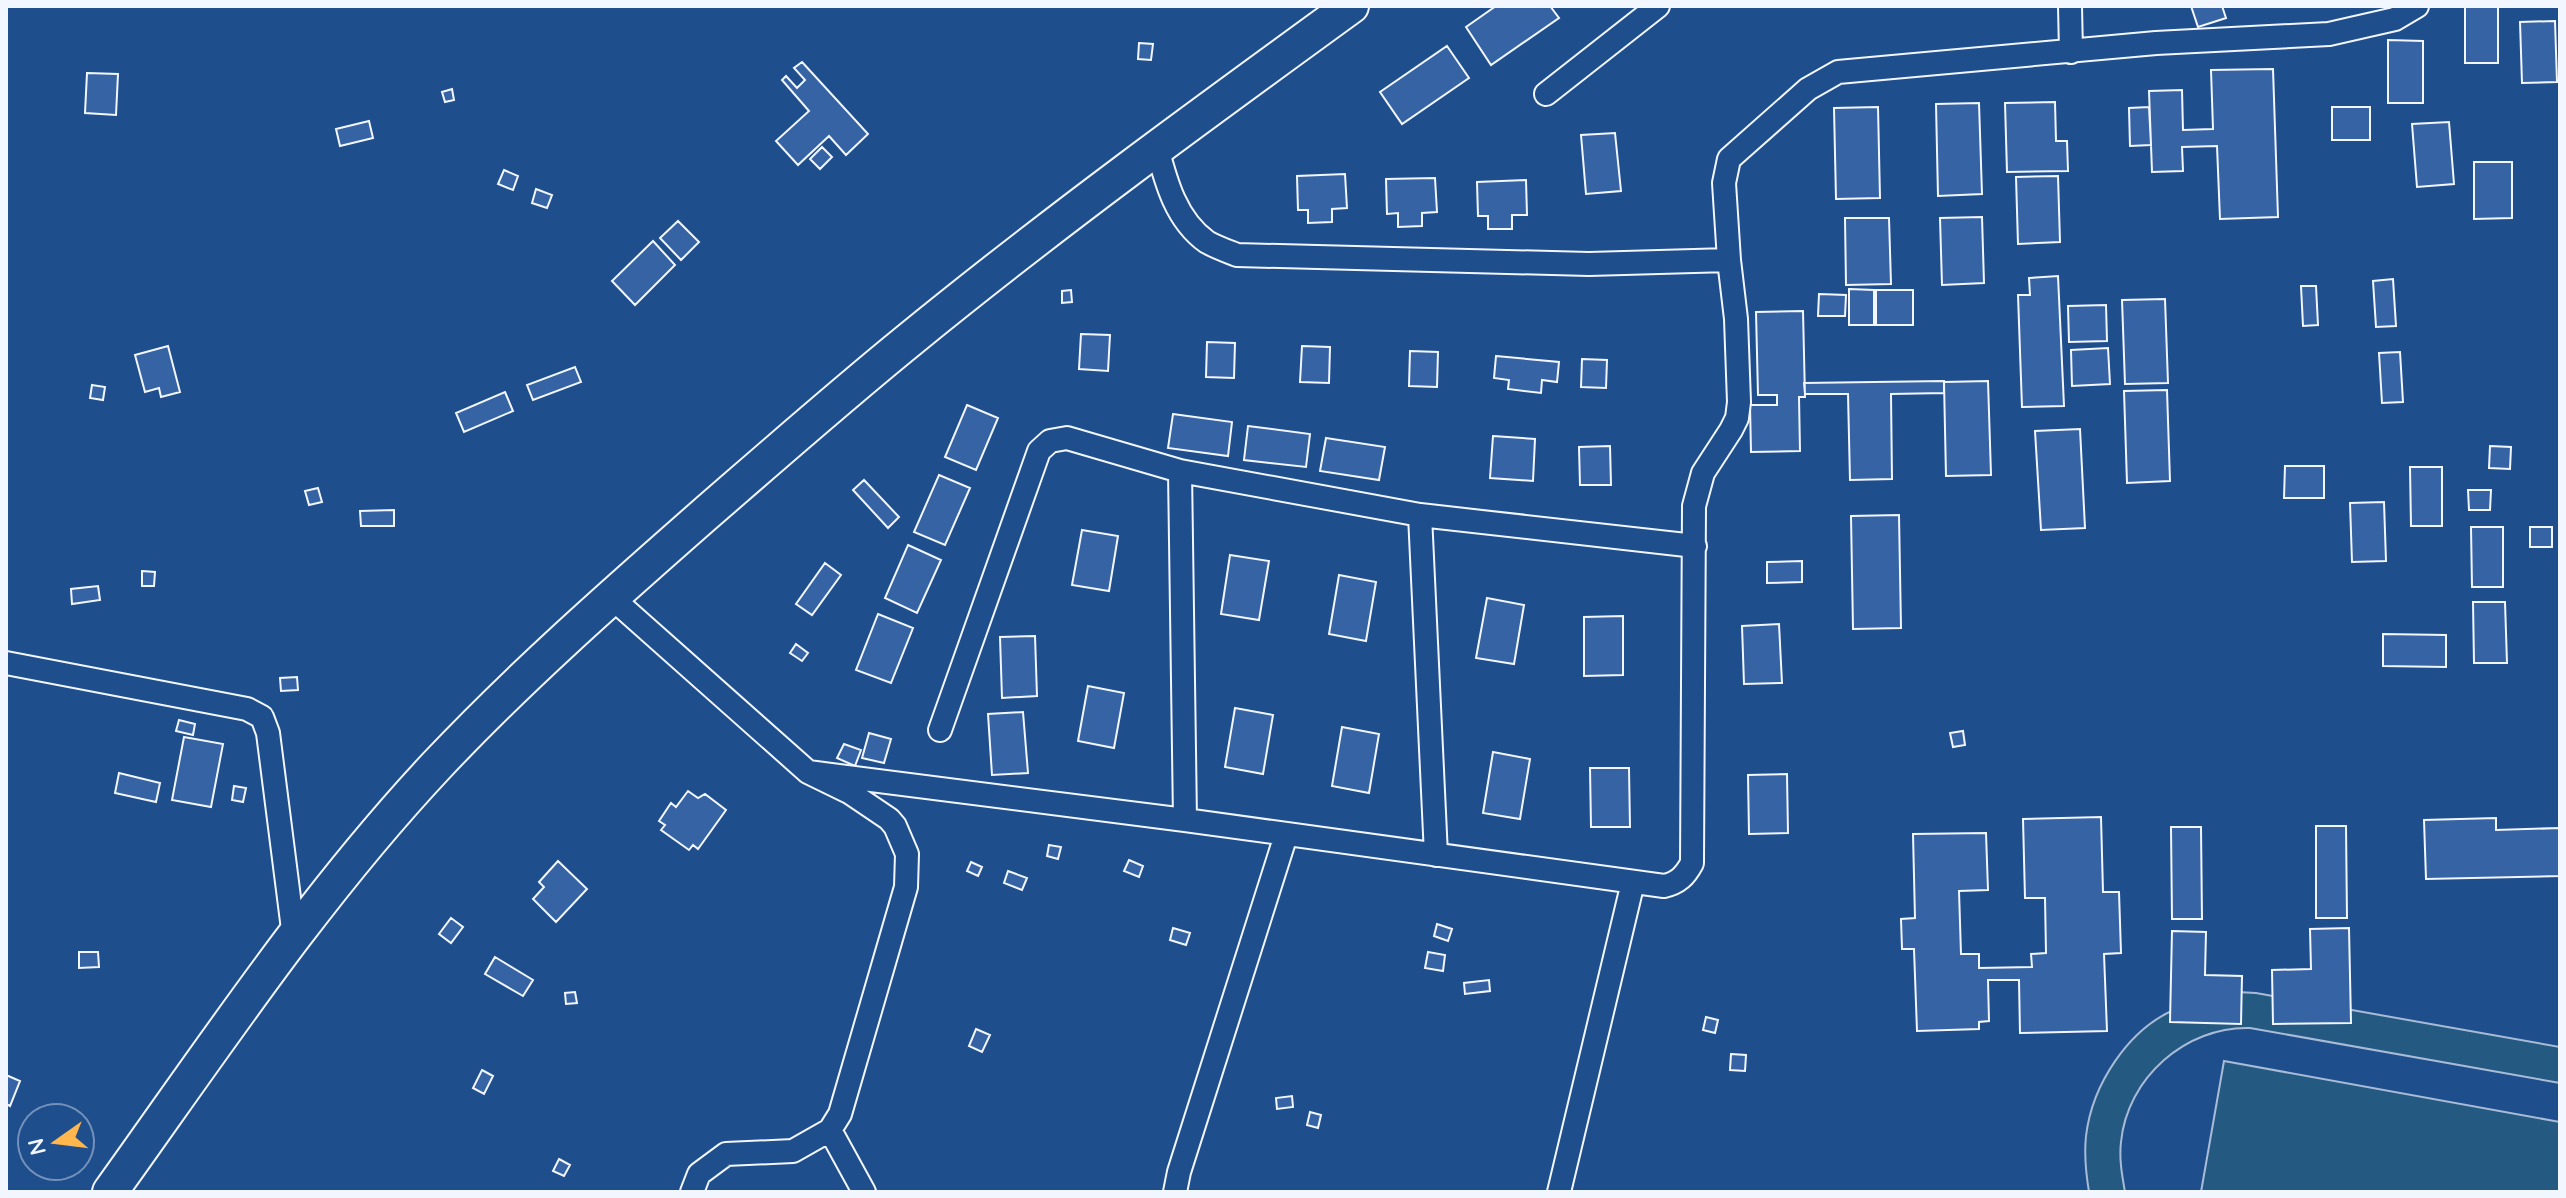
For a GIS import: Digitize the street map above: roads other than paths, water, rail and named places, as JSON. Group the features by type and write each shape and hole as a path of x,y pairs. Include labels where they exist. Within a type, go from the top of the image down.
{"main road":[{"path":"110,1192 294,937 369,843 437,766 611,597 880,365 1157,148 1351,6"}],"street":[{"path":"1546,94 1658,6"},
{"path":"2070,6 2071,52"},
{"path":"808,772 1672,885 1680,880 1692,863 1694,506 1703,473 1731,430 1737,418 1739,402 1736,319 1724,183 1729,159 1808,89 1838,72 2156,43 2329,34 2395,19 2417,6"},
{"path":"1157,148 1166,184 1182,217 1207,242 1237,255 1589,264 1729,260"},
{"path":"940,730 1039,451 1050,441 1067,438 1180,471 1420,515 1695,546"},
{"path":"1180,471 1185,820"},
{"path":"1420,515 1436,855"},
{"path":"611,597 808,772 849,792 889,819 907,854 906,887 840,1114 830,1130 793,1151 726,1154 699,1174 692,1192"},
{"path":"6,663 247,709 262,717 268,733 294,937"},
{"path":"1175,1192 1183,1158 1286,835"},
{"path":"1559,1192 1633,882"},
{"path":"830,1130 864,1192"}]}
